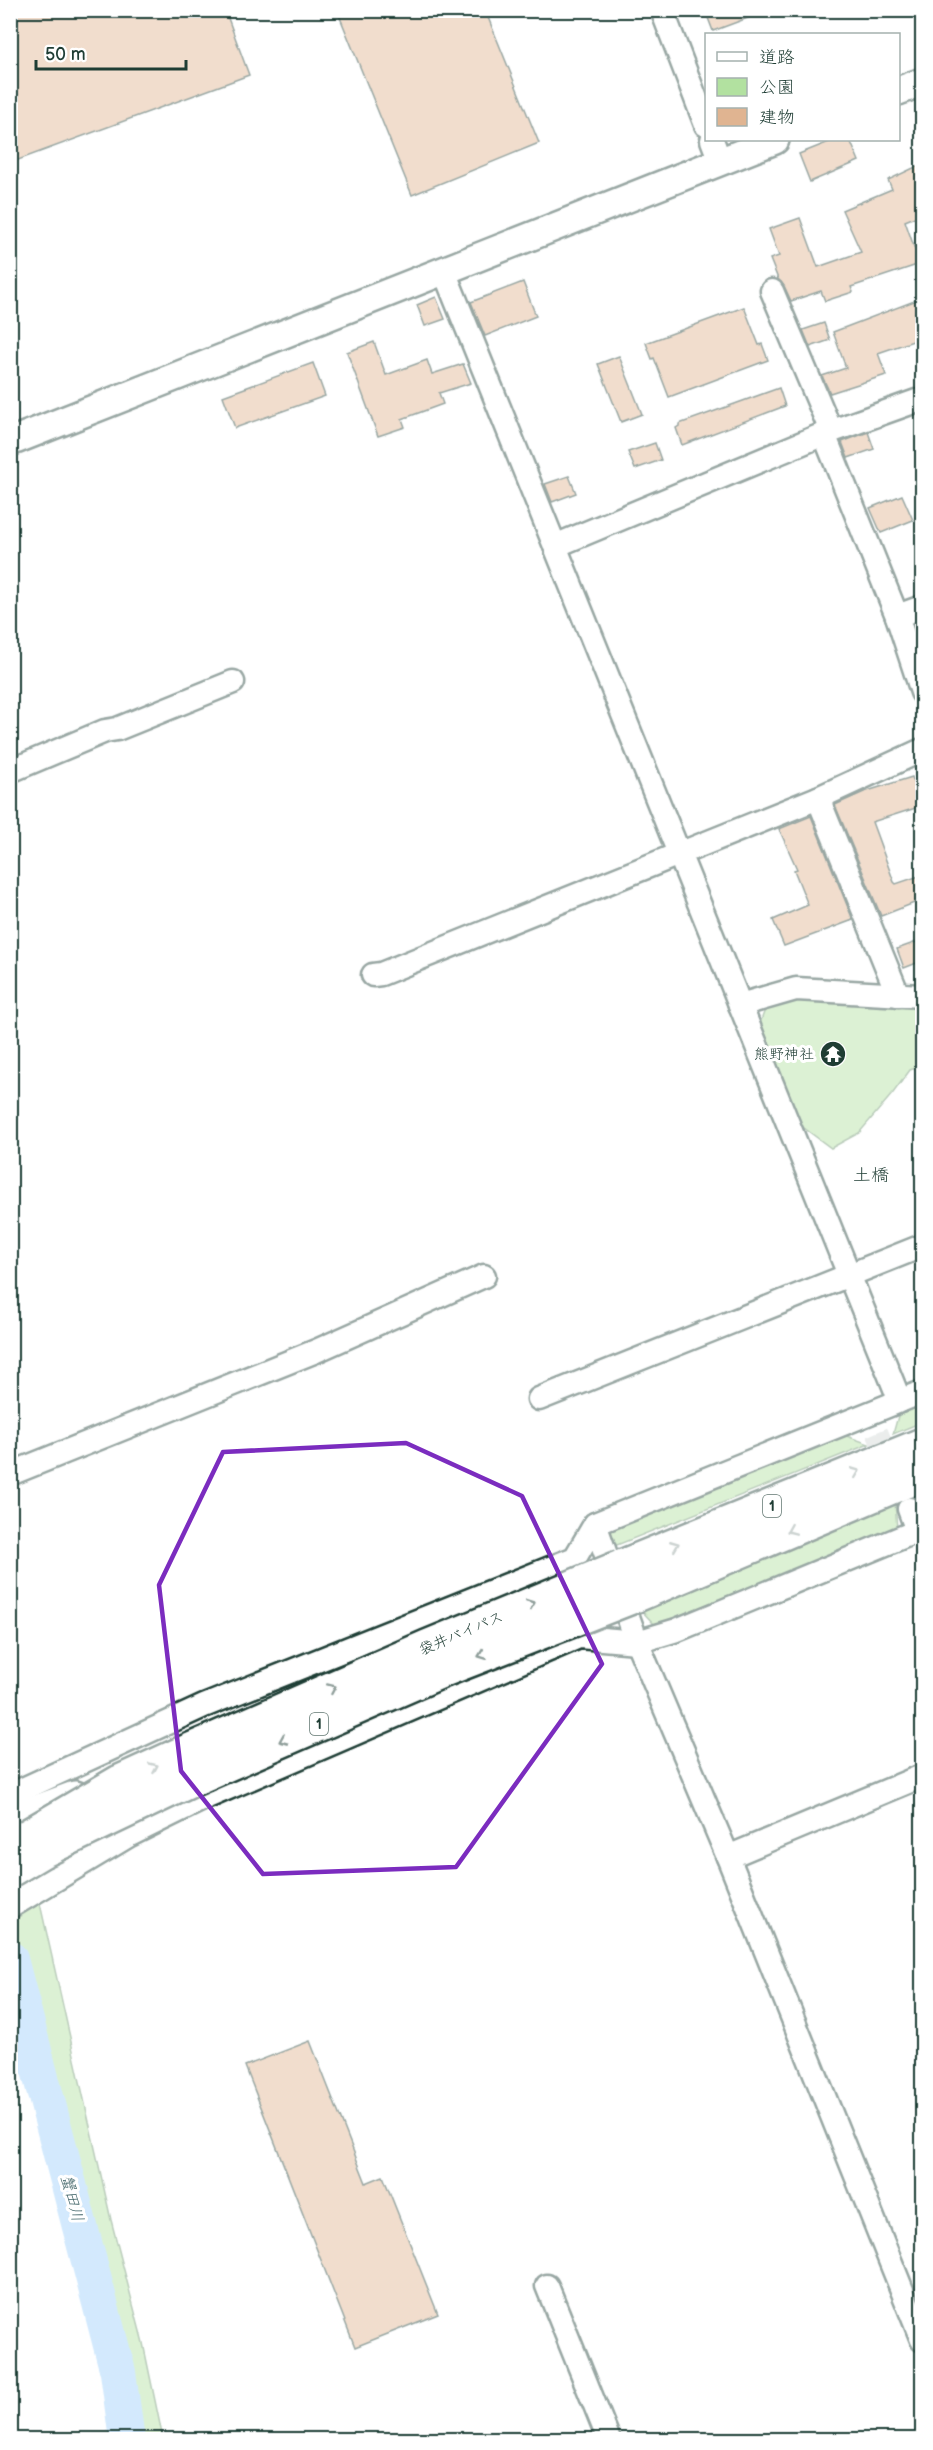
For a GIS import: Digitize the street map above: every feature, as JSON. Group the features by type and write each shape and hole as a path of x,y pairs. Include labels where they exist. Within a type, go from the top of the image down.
{"highway":[{"name":"袋井バイパス","path":"10,1845 125,1796 427,1647 922,1445"},
{"name":"袋井バイパス","path":"15,1890 42,1851 125,1796 190,1780 439,1672 634,1596 922,1474"},
{"path":"10,1825 32,1814 125,1796"}],"street":[{"path":"662,10 705,122"},
{"path":"900,91 922,82"},
{"path":"10,442 444,271 716,150 769,141"},
{"path":"444,271 900,1401"},
{"path":"772,291 897,616 922,692"},
{"path":"555,546 828,433 922,399"},
{"path":"897,616 922,607"},
{"path":"10,771 105,731 117,729 233,682"},
{"path":"373,975 381,974 818,798 922,750"},
{"path":"818,798 898,995"},
{"path":"740,1005 796,989 922,996"},
{"path":"539,1399 922,1246"},
{"path":"10,1473 316,1351 484,1276"},
{"path":"10,1795 204,1706 575,1558 595,1524 873,1423 900,1401 922,1392"},
{"path":"15,1890 204,1799 579,1637 637,1641 677,1630 920,1530 909,1509"},
{"path":"595,1524 637,1641 728,1857 922,2340"},
{"path":"728,1857 922,1776"},
{"path":"547,2286 609,2439"}],"highlighted area":[{"path":"406,1443 522,1496 602,1664 456,1867 263,1874 181,1771 159,1585 223,1452"}],"green space":[{"path":"770,996 893,999 922,1009 922,1066 910,1070 859,1133 831,1148 800,1125 759,1026"},
{"path":"922,1400 922,1422 893,1434 900,1409"},
{"path":"841,1434 869,1444 607,1549 602,1521"},
{"path":"895,1502 897,1529 655,1625 641,1610"},
{"path":"10,1836 39,1899 111,2220 143,2343 163,2439 116,2439 109,2368 11,2023"}],"building":[{"path":"10,10 225,10 249,75 10,163"},
{"path":"337,10 485,10 539,143 412,195"},
{"path":"705,10 764,10 764,12 713,31"},
{"path":"832,141 850,141 859,161 810,182 799,154"},
{"path":"922,164 922,214 905,221 920,264 851,287 853,292 825,301 821,291 791,301 770,259 779,256 769,229 800,218 818,267 861,252 842,210 892,189 888,180"},
{"path":"523,282 536,316 485,336 471,302"},
{"path":"436,297 445,319 425,326 417,305"},
{"path":"922,298 922,338 878,353 886,375 830,393 822,376 846,368 833,332"},
{"path":"744,307 759,345 762,344 768,360 669,397 646,343"},
{"path":"824,323 830,340 810,347 803,330"},
{"path":"374,342 386,375 427,360 432,374 463,364 471,383 439,393 443,404 402,419 405,427 378,436 347,352"},
{"path":"619,356 642,414 621,422 598,364"},
{"path":"313,363 325,396 235,428 223,396"},
{"path":"779,388 785,406 682,445 676,428 679,424"},
{"path":"868,432 874,449 848,458 842,442"},
{"path":"655,443 661,460 635,469 628,452"},
{"path":"569,476 576,493 552,502 545,484"},
{"path":"902,495 913,520 881,533 870,508"},
{"path":"912,777 922,806 872,822 894,882 896,884 922,875 922,900 881,916 835,805 864,792"},
{"path":"811,816 853,920 784,946 773,920 808,905 794,870 797,869 779,829"},
{"path":"922,940 922,961 904,968 897,949"},
{"path":"310,2041 366,2183 383,2176 438,2314 355,2347 245,2066"}],"waterway":[{"name":"蟹田川","path":"10,1959 118,2372 127,2440"}],"tunnel":[{"path":"877,1432 894,1472"}],"place":[{"name":"熊野神社","path":"833,1054"}],"district":[{"name":"土橋","path":"871,1175"}]}
